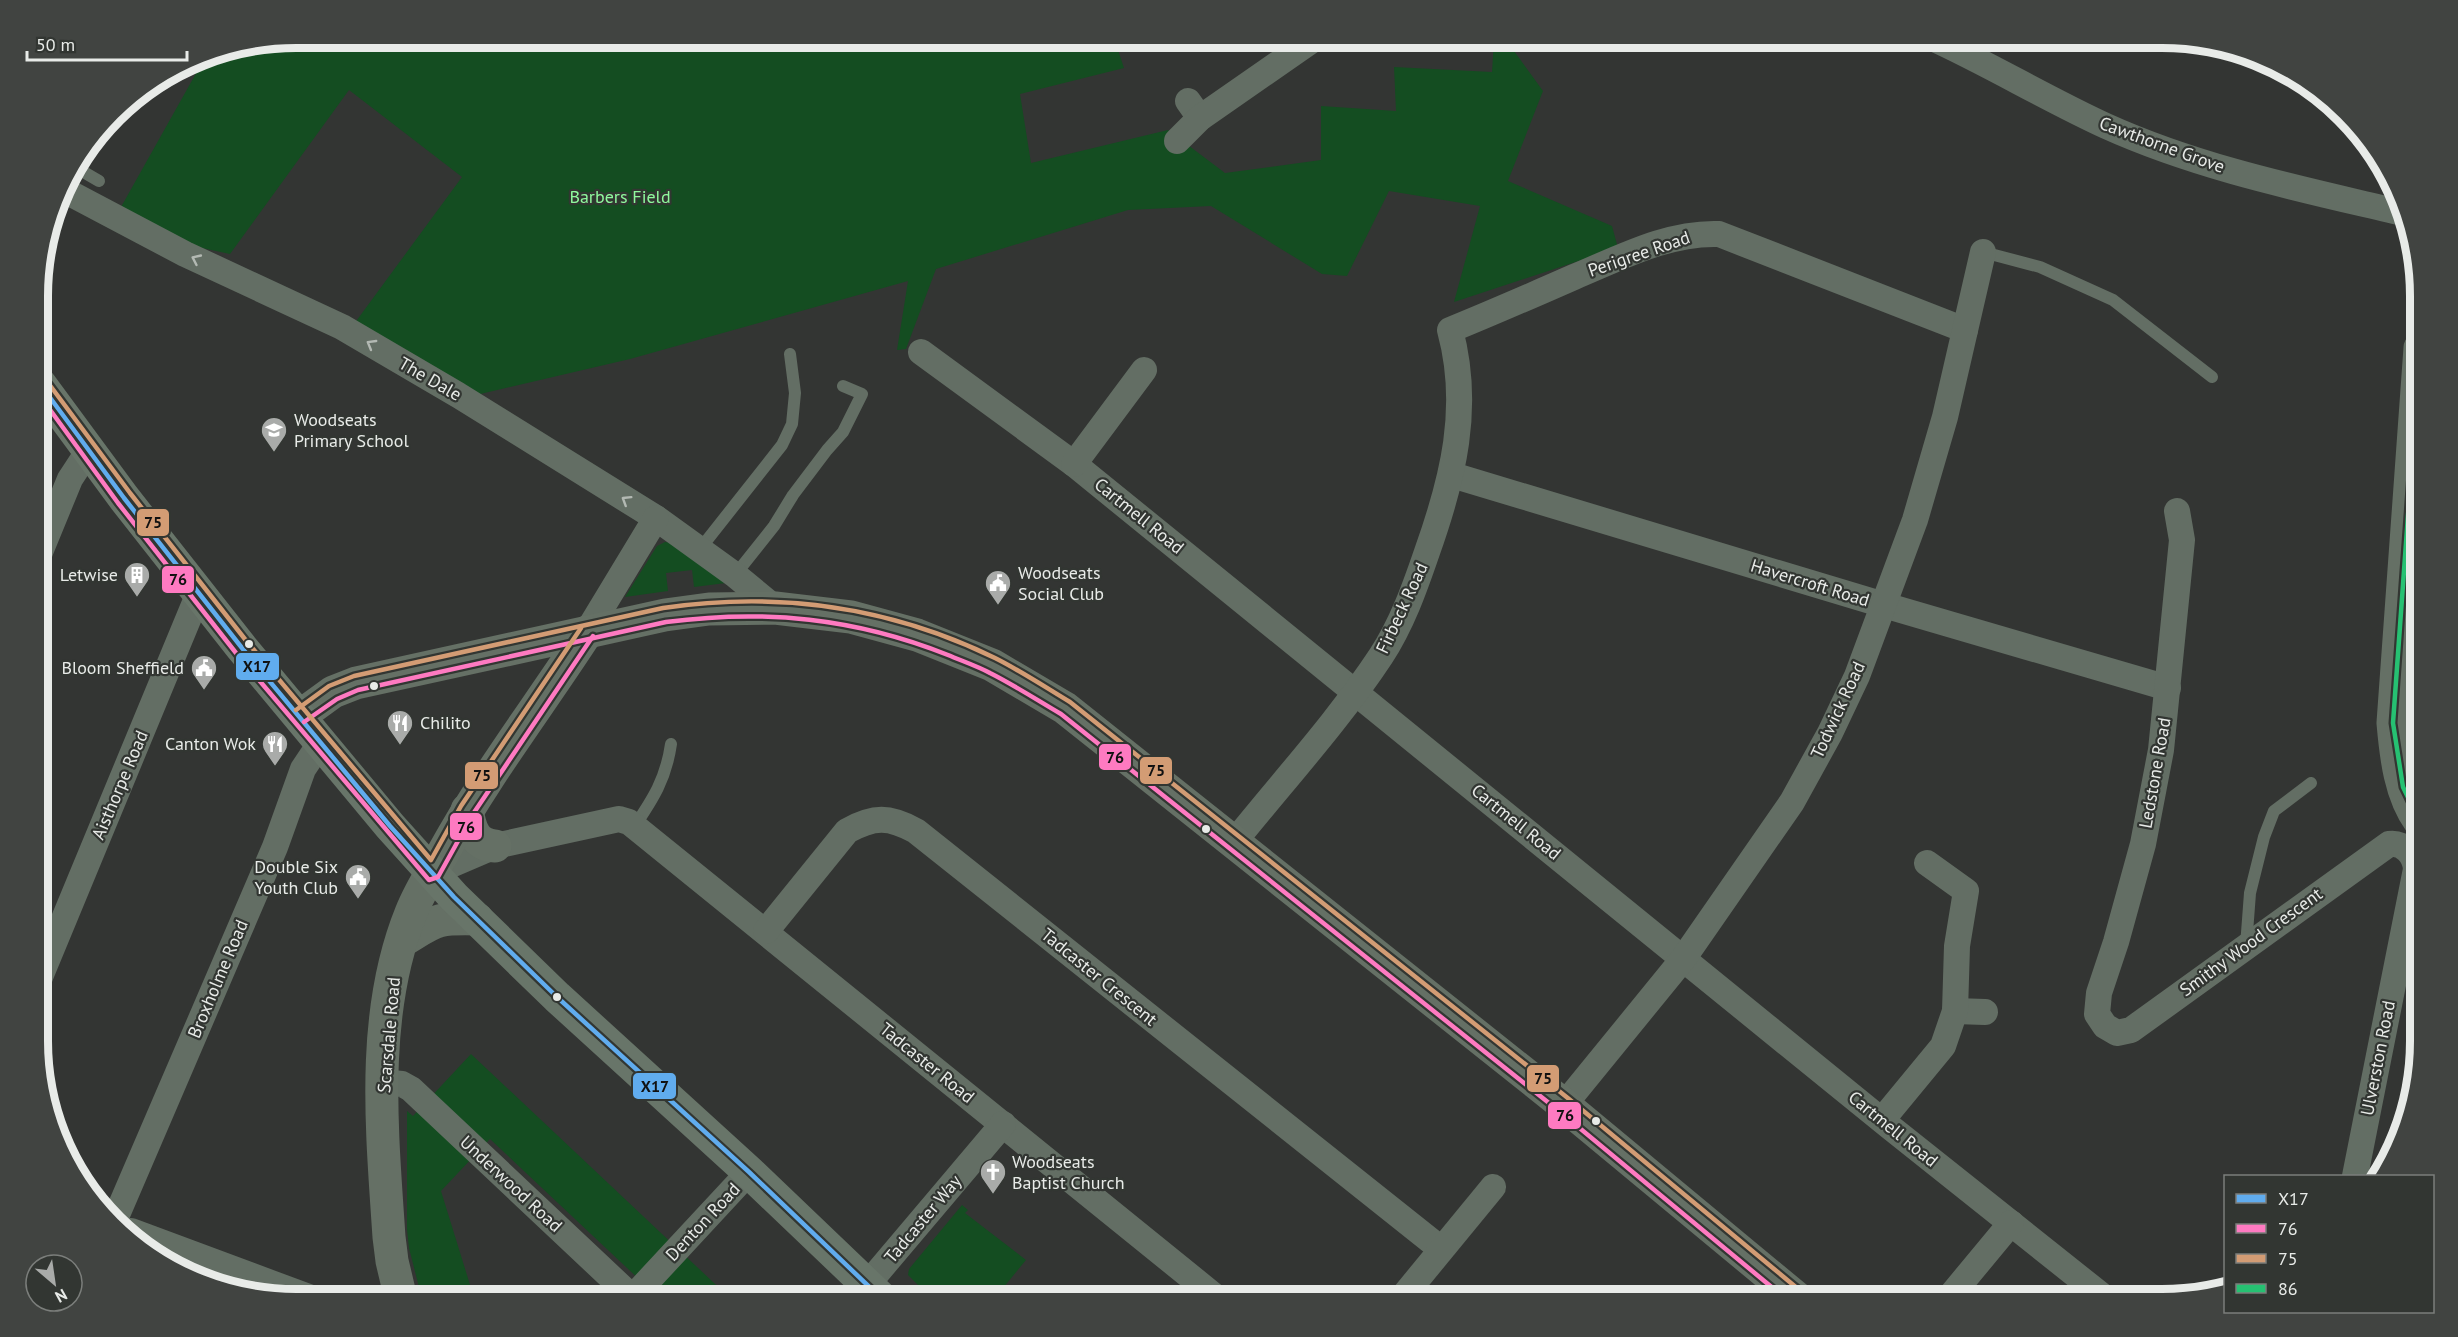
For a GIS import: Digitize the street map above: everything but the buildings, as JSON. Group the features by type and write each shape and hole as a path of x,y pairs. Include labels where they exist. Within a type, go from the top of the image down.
{"highway":[{"path":"48,395 199,593 432,873 590,1028 749,1172 870,1289"}],"street":[{"path":"1177,141 1194,110 1298,48"},
{"name":"Cawthorne Grove","path":"1952,48 2107,127 2172,151 2264,180 2395,211"},
{"name":"The Dale","path":"71,193 185,254 342,327 458,395 656,518 735,575 775,608"},
{"name":"Perigree Road","path":"1450,330 1617,259 1674,238 1697,233 1719,234 1965,330"},
{"name":"Todwick Road","path":"1564,1105 1683,959 1792,802 1830,733 1857,676 1915,520 1945,417 1983,252"},
{"name":"Firbeck Road","path":"1235,841 1383,654 1418,580 1452,475 1460,404 1460,382 1458,357 1450,330"},
{"name":"Cartmell Road","path":"921,352 1074,464 2094,1289"},
{"path":"1074,464 1144,370"},
{"path":"48,533 70,479 89,450"},
{"name":"Havercroft Road","path":"1452,475 2168,688"},
{"path":"2408,833 2406,796 2393,723 2410,487"},
{"name":"Ledstone Road","path":"2105,1026 2097,1014 2099,993 2116,942 2143,844 2161,750 2182,540 2177,511"},
{"name":"Scarsdale Road","path":"399,1289 389,1237 382,1082 389,996 402,941 417,898 467,810 587,632 656,518"},
{"name":"Aisthorpe Road","path":"48,958 199,593"},
{"path":"300,716 333,692 356,683 688,611 775,608 823,613 878,623 917,634 992,665 1065,708 1564,1105 1786,1289"},
{"name":"Broxholme Road","path":"118,1213 275,847 303,770 321,742"},
{"path":"467,810 475,836 483,843 495,846"},
{"name":"Tadcaster Road","path":"432,873 495,846 619,819 629,822 1206,1289"},
{"name":"Tadcaster Crescent","path":"766,931 847,831 861,824 879,820 898,821 916,831 1441,1249"},
{"name":"Smithy Wood Crescent","path":"2105,1026 2117,1033 2130,1030 2349,871 2408,833"},
{"name":"Ulverston Road","path":"2408,833 2404,846 2410,854"},
{"path":"1882,1120 1943,1046 1954,1011 1959,931 1966,891 1927,863"},
{"name":"Ulverston Road","path":"2355,1175 2410,899"},
{"path":"402,941 435,921 445,918 477,919"},
{"path":"1954,1011 1985,1012"},
{"name":"Underwood Road","path":"382,1082 402,1084 411,1089 622,1289"},
{"name":"Tadcaster Way","path":"877,1289 1003,1125"},
{"name":"Denton Road","path":"642,1289 749,1172"},
{"path":"1409,1289 1493,1187"},
{"path":"1956,1289 2011,1222"},
{"path":"142,1235 285,1288"}],"lane":[{"path":"82,171 99,181"},
{"path":"1983,252 2040,267 2113,300 2212,377"},
{"path":"700,549 782,445 792,424 795,393 790,354"},
{"path":"735,575 774,526 793,495 843,432 862,394 843,386"},
{"path":"634,827 673,764 670,744"},
{"path":"2246,947 2250,893 2270,820 2274,811 2311,783"}],"green space":[{"name":"Barbers Field","path":"296,48 1117,48 1124,68 1020,94 1031,163 1168,130 1225,173 1321,160 1321,106 1396,111 1394,67 1492,72 1493,48 1512,48 1543,91 1508,181 1612,226 1618,248 1454,302 1480,206 1389,191 1347,276 1322,274 1211,206 1128,210 936,269 906,349 897,350 908,281 630,359 476,395 354,324 462,177 349,90 230,254 183,244 121,207 199,68 232,56 264,50"},
{"path":"665,542 673,543 726,583 694,587 692,570 666,573 668,591 625,597 657,546"},
{"path":"471,1054 720,1289 649,1289 490,1139 441,1191 472,1289 419,1289 409,1248 407,1229 407,1111 413,1116"},
{"path":"962,1205 968,1210 965,1213 1026,1260 1002,1289 922,1289 908,1275 909,1269"}],"transit line":[{"name":"75","path":"48,383 130,493 248,643 431,860 461,806 581,628"},
{"name":"X17","path":"48,395 124,498 242,648 390,826 454,897 557,997 749,1172 872,1289"},
{"name":"76","path":"48,407 118,503 236,653 429,880 438,877 473,814 593,636"},
{"name":"86","path":"2410,488 2393,723 2403,787 2410,801"},
{"name":"75","path":"296,710 329,686 354,676 663,608 706,603 749,601 833,607 915,626 956,641 1005,663 1070,702 1569,1099 1798,1289"},
{"name":"76","path":"304,722 337,699 358,690 666,622 703,618 774,617 844,625 879,632 948,655 980,668 1061,714 1559,1111 1774,1289"}],"place":[{"name":"Woodseats Primary School","path":"274,453"},
{"name":"Letwise","path":"137,598"},
{"name":"Woodseats Social Club","path":"998,606"},
{"name":"Bloom Sheffield","path":"204,691"},
{"name":"Chilito","path":"400,746"},
{"name":"Canton Wok","path":"275,767"},
{"name":"Double Six Youth Club","path":"358,900"},
{"name":"Woodseats Baptist Church","path":"993,1195"}]}
